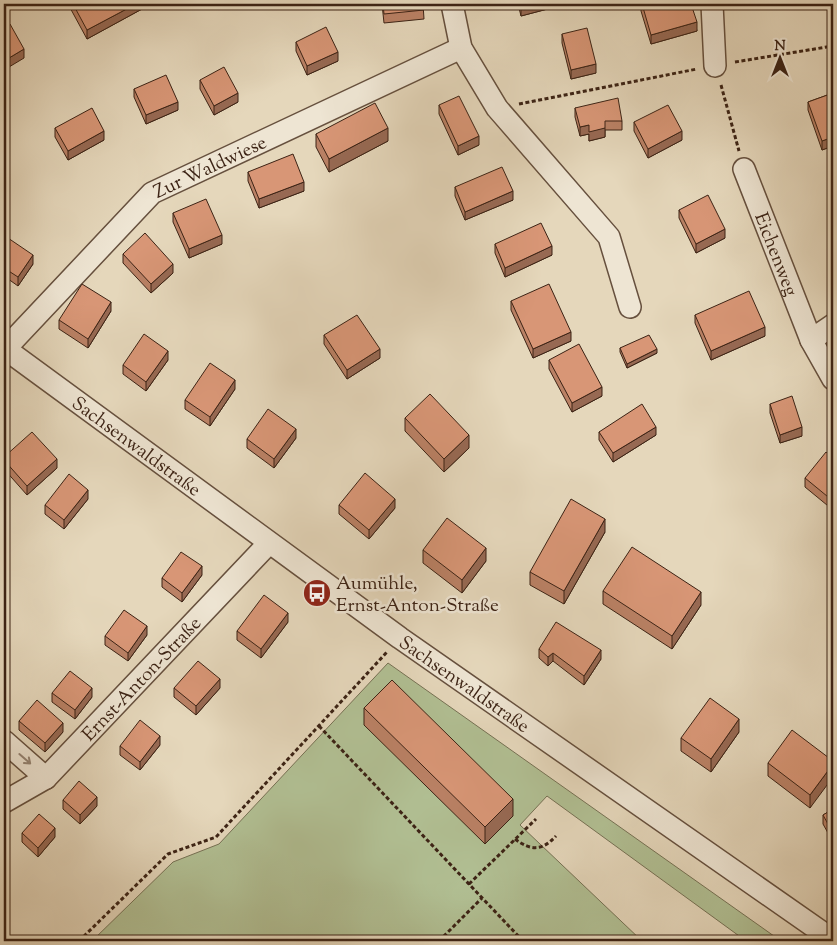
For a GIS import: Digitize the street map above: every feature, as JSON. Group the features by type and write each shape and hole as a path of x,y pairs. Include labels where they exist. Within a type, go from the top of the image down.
{"street":[{"path":"452,4 461,48 497,108 609,237 630,307"},
{"path":"712,4 715,66"},
{"name":"Zur Waldwiese","path":"5,349 152,193 461,48"},
{"name":"Eichenweg","path":"744,169 811,340 833,379"},
{"path":"811,340 833,325"},
{"name":"Sachsenwaldstraße","path":"5,349 400,638 832,938"},
{"name":"Ernst-Anton-Straße","path":"4,802 46,778 269,543"},
{"path":"4,741 46,778"}],"path":[{"path":"497,108 715,66 833,46"},
{"path":"715,66 744,169"},
{"path":"79,941 168,854 216,837 400,638"},
{"path":"319,726 523,941"},
{"path":"469,884 536,819"},
{"path":"515,839 524,846 538,848 548,844 556,836"},
{"path":"439,941 482,898"}],"green space":[{"path":"388,663 781,941 746,941 547,796 520,825 642,941 92,941 173,862 219,844"}],"building":[{"path":"73,4 136,4 87,30"},
{"path":"383,4 423,4 424,10 384,14"},
{"path":"520,4 534,4 521,7"},
{"path":"642,4 691,4 697,22 651,35"},
{"path":"10,24 24,49 4,61 4,28"},
{"path":"326,27 338,52 307,66 296,42"},
{"path":"587,28 596,64 571,70 562,34"},
{"path":"224,67 238,93 214,106 200,80"},
{"path":"166,75 178,102 146,115 134,89"},
{"path":"833,93 833,137 822,141 808,102"},
{"path":"459,96 479,136 458,146 439,105"},
{"path":"618,98 622,121 605,121 605,128 589,132 589,125 580,127 575,108"},
{"path":"375,103 388,128 329,159 316,134"},
{"path":"668,105 682,131 648,149 634,122"},
{"path":"92,108 104,131 68,151 55,128"},
{"path":"293,154 304,182 259,199 248,172"},
{"path":"502,167 513,191 465,212 455,187"},
{"path":"708,195 725,229 696,244 679,210"},
{"path":"206,199 222,235 189,249 173,213"},
{"path":"541,223 552,246 505,268 495,244"},
{"path":"145,233 173,264 151,284 123,254"},
{"path":"8,238 33,255 18,277 4,268 4,244"},
{"path":"82,284 111,302 88,339 59,320"},
{"path":"549,284 571,332 533,349 511,301"},
{"path":"749,291 765,327 711,351 695,315"},
{"path":"357,315 380,349 347,370 324,335"},
{"path":"144,334 168,351 146,382 123,365"},
{"path":"649,335 657,349 627,364 620,348"},
{"path":"579,344 602,387 572,403 549,360"},
{"path":"210,363 235,380 210,417 185,400"},
{"path":"430,394 469,435 444,459 405,418"},
{"path":"792,396 802,427 780,435 770,404"},
{"path":"642,404 656,427 613,453 599,432"},
{"path":"268,409 296,429 274,459 247,439"},
{"path":"32,432 57,459 27,486 4,460 4,457"},
{"path":"826,452 833,458 833,501 805,478"},
{"path":"365,473 395,499 369,530 339,505"},
{"path":"69,474 88,490 64,520 45,505"},
{"path":"571,499 605,519 564,591 530,572"},
{"path":"447,518 486,548 462,580 423,550"},
{"path":"632,547 701,592 672,636 603,591"},
{"path":"181,552 202,566 182,593 162,578"},
{"path":"264,595 288,613 261,649 237,631"},
{"path":"124,610 147,626 128,653 105,636"},
{"path":"556,622 601,650 584,676 553,653 548,657 539,649"},
{"path":"198,661 220,679 196,706 174,688"},
{"path":"70,671 92,688 75,710 52,693"},
{"path":"392,680 513,799 485,827 364,708"},
{"path":"710,698 739,719 711,759 681,738"},
{"path":"37,700 63,723 45,743 19,721"},
{"path":"140,720 160,736 140,762 120,746"},
{"path":"792,730 833,761 833,764 810,795 768,763"},
{"path":"79,781 97,797 80,815 63,800"},
{"path":"833,809 833,833 823,815"},
{"path":"39,814 55,828 38,848 22,833"}],"place":[{"name":"Aumühle, Ernst-Anton-Straße","path":"317,593"}]}
